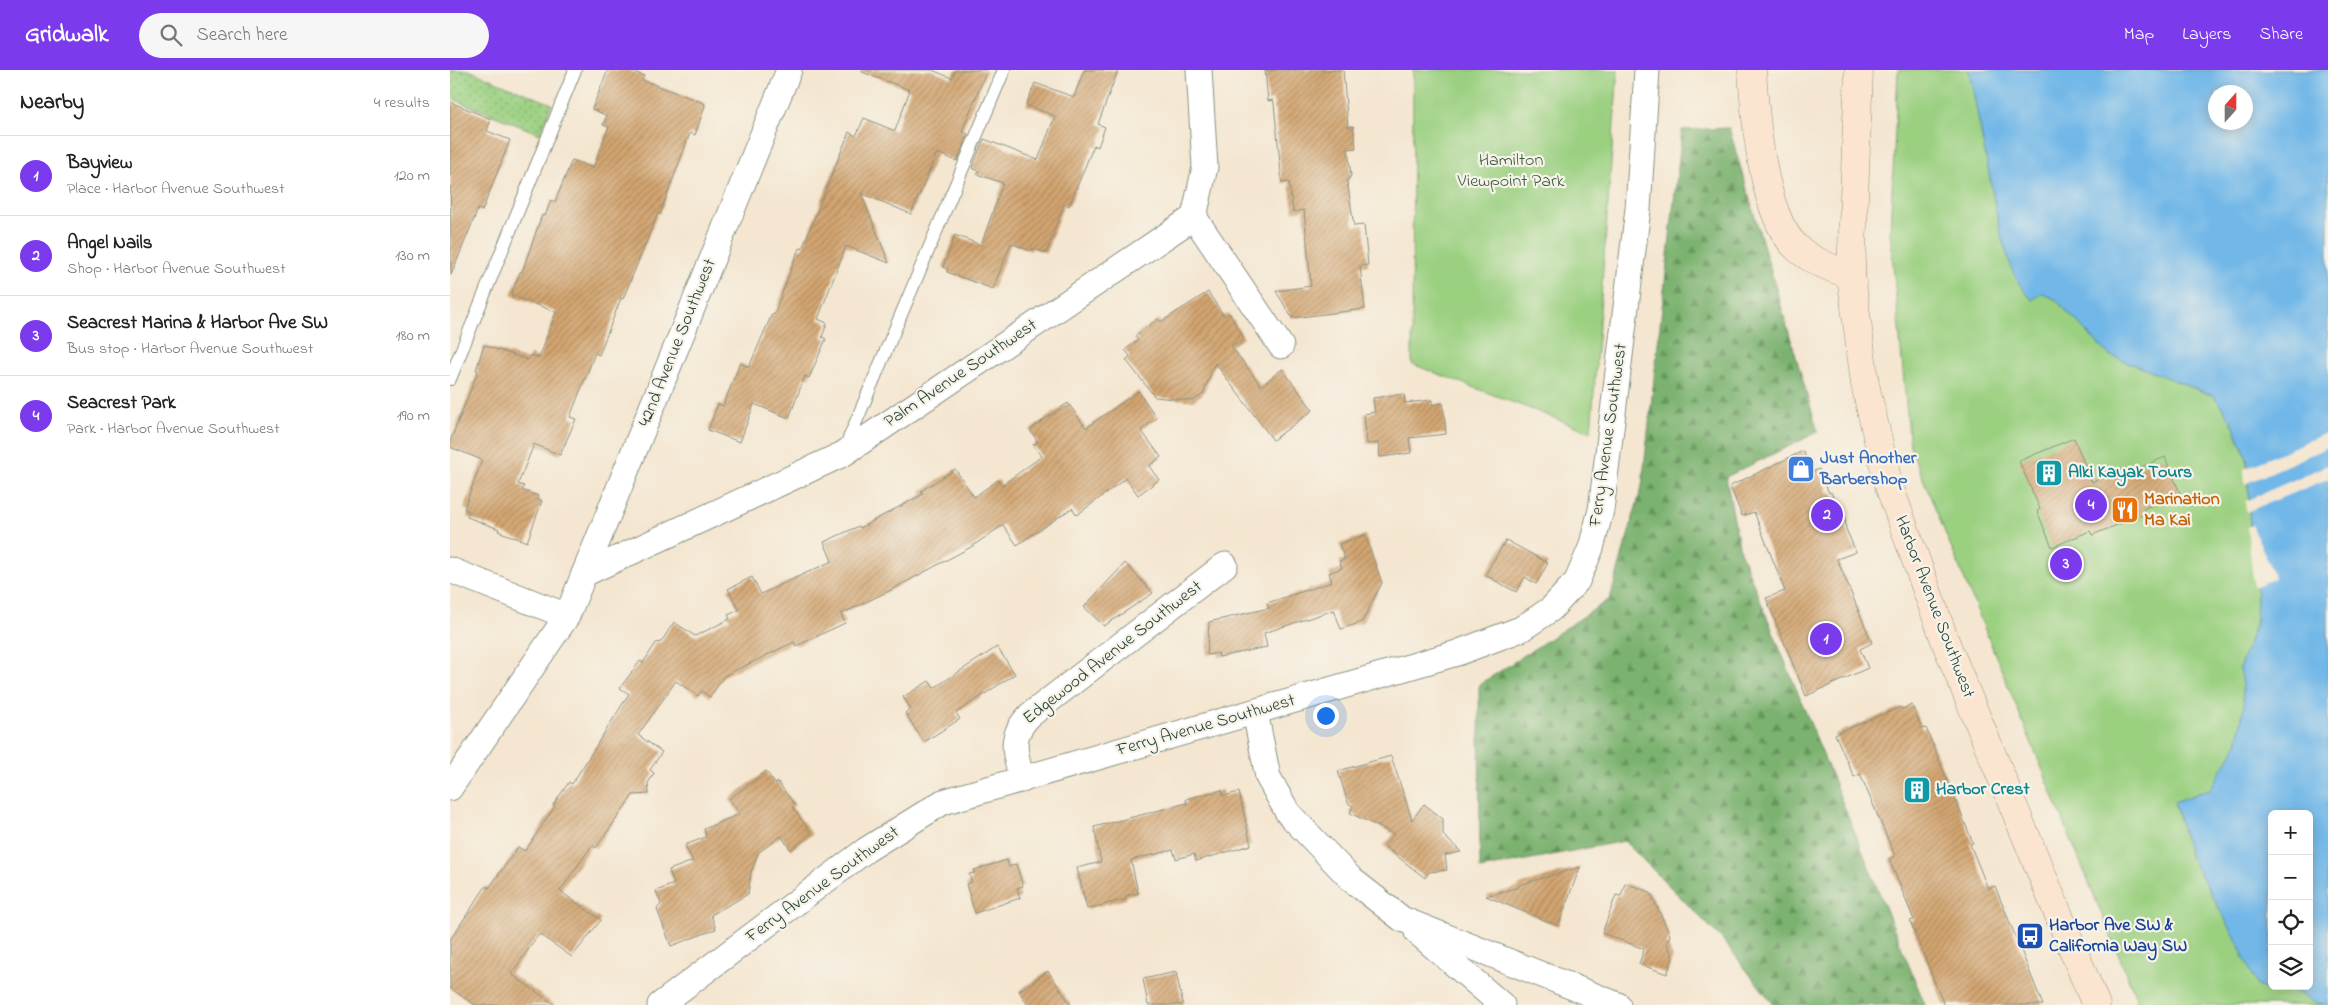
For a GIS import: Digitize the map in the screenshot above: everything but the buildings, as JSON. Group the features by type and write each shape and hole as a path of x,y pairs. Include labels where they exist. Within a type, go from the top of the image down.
{"main road":[{"path":"1752,70 1754,106 1772,204 1796,247 1831,270 1851,275"},
{"name":"Harbor Avenue Southwest","path":"1859,70 1851,275 1865,384 1891,492 1947,646 2096,1005"}],"street":[{"name":"42nd Avenue Southwest","path":"567,616 790,70"},
{"path":"1199,70 1205,167 1194,217 1281,346"},
{"name":"Ferry Avenue Southwest","path":"660,1005 866,850 943,802 1456,653 1521,629 1551,610 1578,581 1591,548 1601,510 1638,209 1647,70"},
{"name":"Palm Avenue Southwest","path":"584,574 843,454 1194,217"},
{"name":"Edgewood Avenue Southwest","path":"1022,780 1014,748 1015,736 1020,725 1030,715 1225,565"},
{"path":"450,570 567,616 450,788"},
{"path":"1255,712 1268,777 1288,813 1352,880 1402,919 1502,1005"},
{"path":"1402,919 1618,1005"}],"lane":[{"path":"450,379 575,70"},
{"path":"843,454 1004,70"}],"green space":[{"path":"450,70 468,70 552,104 540,134 450,98"},
{"name":"Hamilton Viewpoint Park","path":"1413,70 1618,70 1591,432 1412,364"},
{"path":"1898,70 1969,70 2002,236 2013,269 2032,299 2043,293 2056,300 2109,354 2214,396 2231,420 2247,458 2251,551 2257,594 2256,622 2240,667 2244,707 2237,745 2268,958 2268,990 2313,990 2328,1005 2139,1005 1910,447 1890,232"},
{"path":"1729,128 1818,432 1726,477 1740,551 1925,1005 1774,1005 1722,939 1624,841 1480,869 1479,685 1610,599 1642,486 1682,130"}],"water":[{"path":"1969,70 2328,70 2328,1005 2314,1002 2293,990 2313,990 2313,810 2268,810 2268,990 2272,990 2272,992 2257,986 2234,935 2190,856 2174,802 2210,789 2237,745 2244,707 2240,667 2256,622 2257,594 2251,551 2247,458 2231,420 2214,396 2109,355 2056,300 2043,293 2032,300 2020,285 2013,272 2001,236"}],"pier":[{"path":"2328,432 2328,447 2245,484 2244,469"},
{"path":"2328,465 2328,479 2246,512 2245,501"},
{"path":"2252,525 2275,578 2254,587 2247,527"}],"place":[{"name":"Just Another Barbershop","path":"1801,469"},
{"name":"Alki Kayak Tours","path":"2049,473"},
{"name":"Seacrest Park","path":"2091,505"},
{"name":"Marination Ma Kai","path":"2125,510"},
{"name":"Angel Nails","path":"1827,515"},
{"name":"Seacrest Marina & Harbor Ave SW","path":"2066,564"},
{"name":"Bayview","path":"1826,639"},
{"name":"Harbor Crest","path":"1917,790"},
{"name":"Harbor Ave SW & California Way SW","path":"2030,936"}]}
